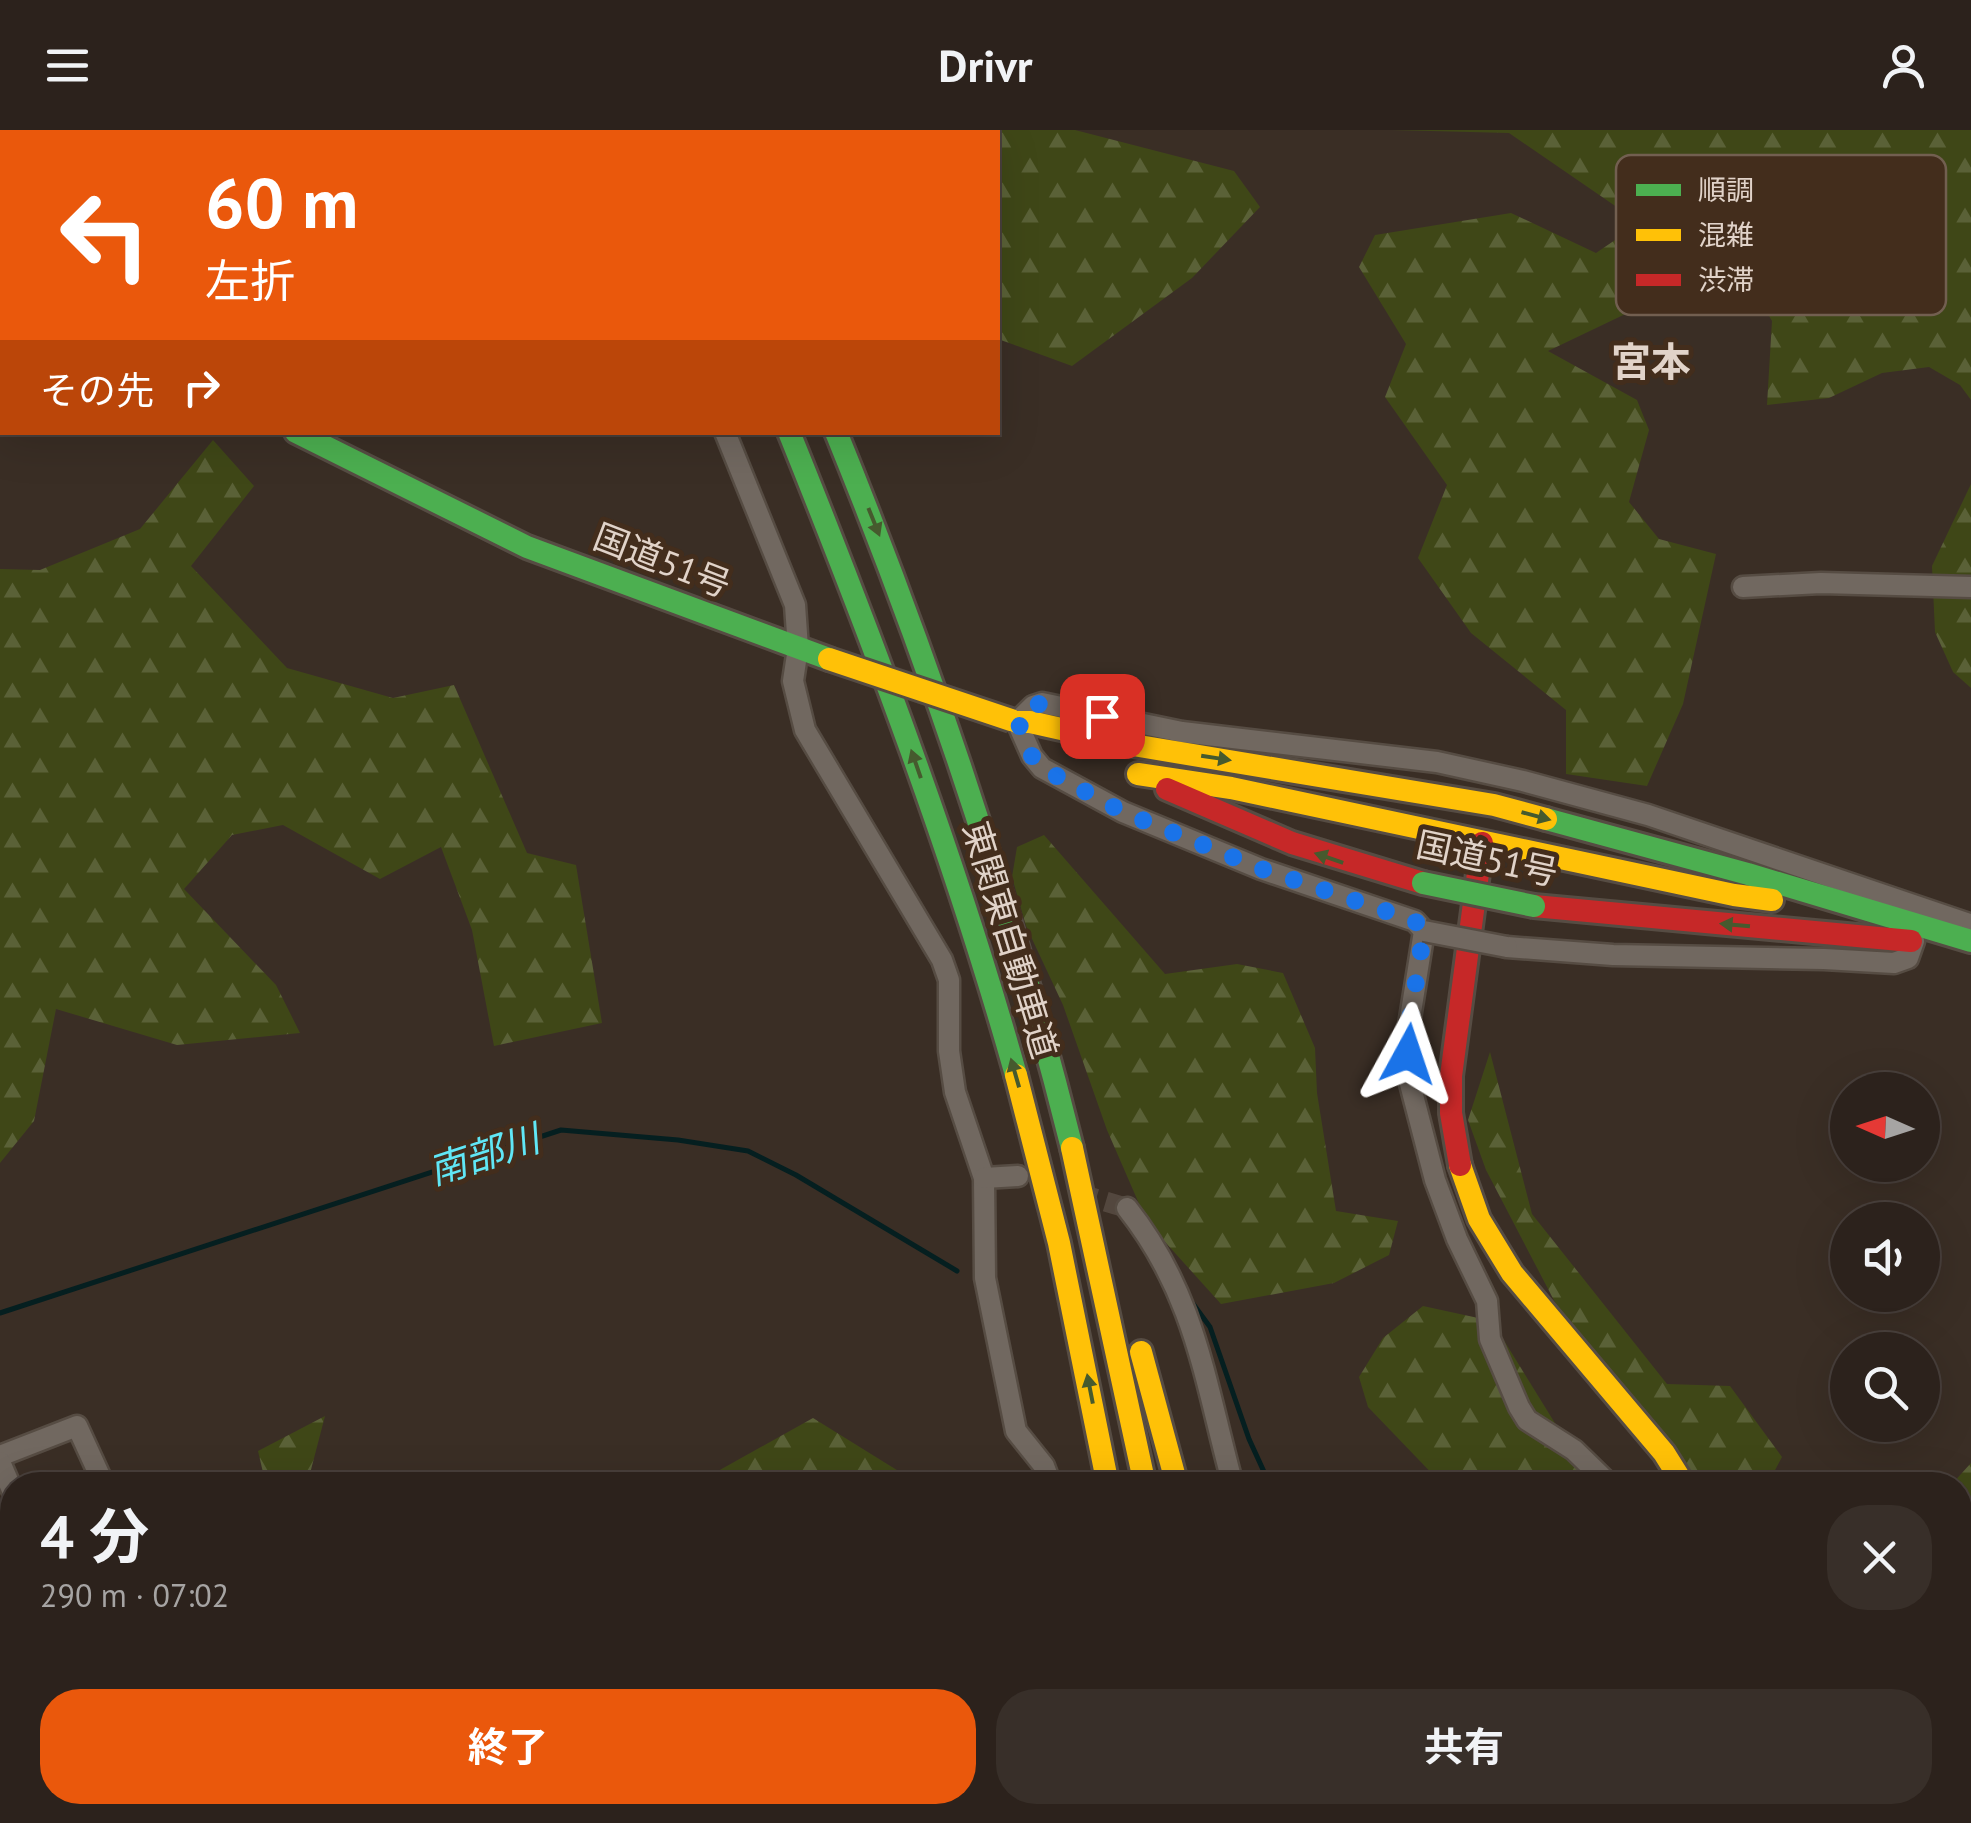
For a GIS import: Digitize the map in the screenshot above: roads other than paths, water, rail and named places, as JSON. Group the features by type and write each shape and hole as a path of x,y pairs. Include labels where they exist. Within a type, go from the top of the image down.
{"highway":[{"name":"国道51号","path":"302,435 528,546 798,648 1014,721 1290,845 1423,883 1534,906 1904,940 1971,951"},
{"name":"東関東自動車道","path":"791,435 899,714 980,951 1040,1163 1106,1472"},
{"name":"東関東自動車道","path":"837,435 912,623 976,804 1040,1018 1120,1352 1142,1472"},
{"name":"国道51号","path":"1014,721 1133,745 1494,805 1730,869 1971,941"},
{"path":"1080,733 1103,745 1231,788"},
{"path":"1121,768 1734,895 1808,907 1831,900"},
{"path":"1482,843 1451,1076 1451,1114 1465,1185 1479,1219 1512,1273 1676,1472"},
{"path":"1734,895 1742,901 1904,940"},
{"path":"1074,1148 1111,1238 1174,1472"}],"street":[{"path":"726,435 795,605 798,648 792,681 805,730 942,960 949,980 949,1051 954,1092 984,1178 984,1278 1016,1430 1046,1472"},
{"path":"1744,587 1821,583 1971,587"},
{"path":"1904,940 1908,958 1894,964 1824,959 1612,956 1507,947 1424,931 1415,921 1262,869 1123,812 1042,768 1014,721 1042,703 1182,732 1437,762 1648,815 1971,925"},
{"path":"1424,931 1408,1032 1408,1076 1436,1180 1457,1238 1487,1301 1490,1338 1519,1407 1527,1420 1574,1450 1597,1472"},
{"path":"984,1178 1018,1176"},
{"path":"1128,1208 1149,1235 1195,1330 1230,1472"},
{"path":"0,1459 77,1426 98,1472"}],"waterway":[{"name":"南部川","path":"0,1313 561,1130 678,1140 748,1151 796,1175 957,1271"},
{"name":"南部川","path":"1191,1301 1210,1327 1264,1472"}],"tunnel":[{"path":"1077,1193 1127,1208"}],"district":[{"name":"宮本","path":"1651,362"}]}
